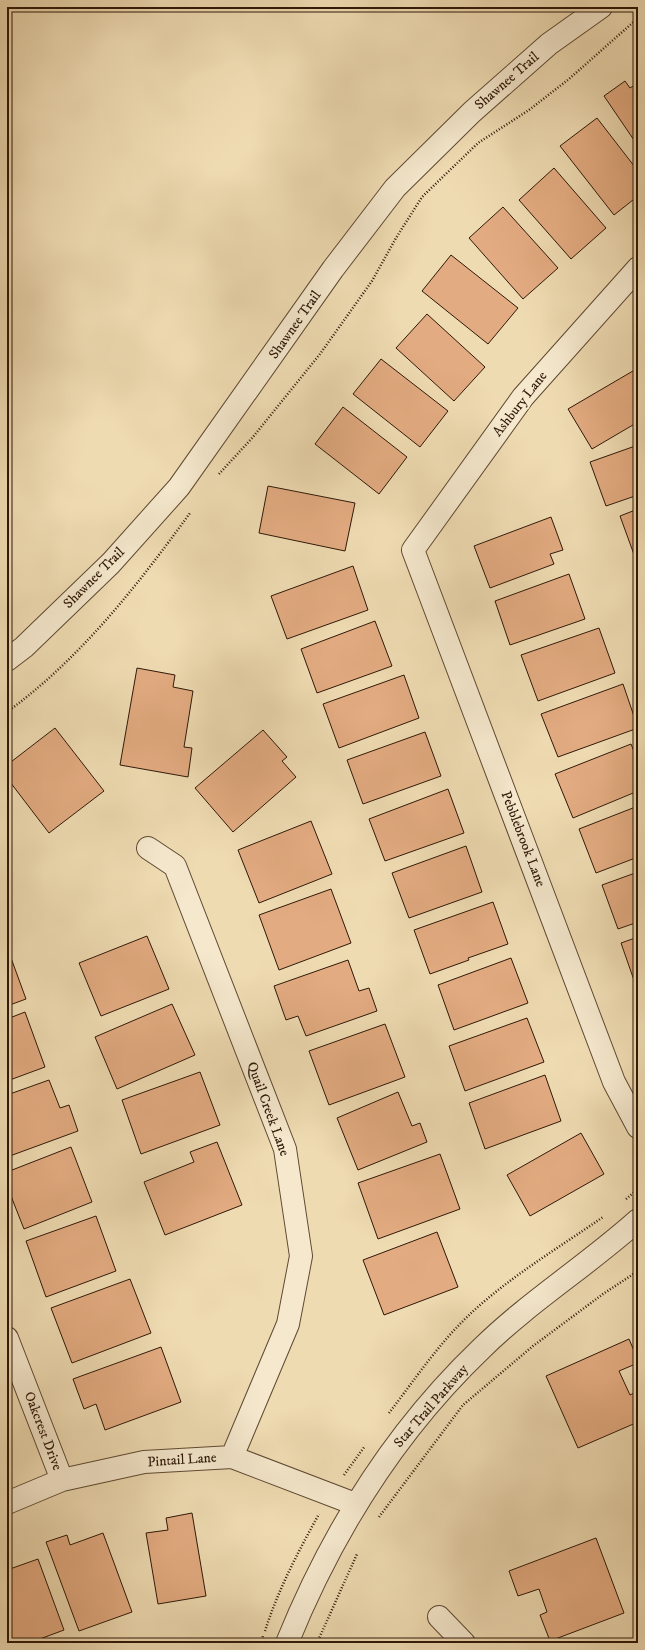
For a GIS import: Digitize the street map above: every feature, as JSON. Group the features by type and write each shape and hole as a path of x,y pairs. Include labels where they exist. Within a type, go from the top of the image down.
{"street":[{"name":"Shawnee Trail","path":"7,660 24,647 111,563 179,487 333,269 396,188 472,112 549,44 601,7"},
{"name":"Ashbury Lane","path":"413,550 523,397 638,268"},
{"name":"Pebblebrook Lane","path":"413,550 614,1082 638,1127"},
{"name":"Quail Creek Lane","path":"148,848 175,866 285,1149 301,1256 288,1324 232,1456"},
{"name":"Star Trail Parkway","path":"287,1643 308,1594 328,1553 355,1504 409,1428 443,1387 482,1348 520,1314 600,1252 638,1220"},
{"name":"Oakcrest Drive","path":"7,1338 62,1480"},
{"name":"Pintail Lane","path":"7,1503 62,1480 144,1462 232,1456 355,1504"},
{"path":"439,1617 464,1643"}],"path":[{"path":"214,479 253,437 320,354 372,281 396,238 422,197 478,143 529,110 564,84 638,18"},
{"path":"7,712 66,662 109,618 166,546 192,510"},
{"path":"376,1520 463,1406 533,1346 603,1294 638,1271"},
{"path":"317,1643 357,1554"}],"building":[{"path":"625,81 630,88 638,83 638,146 604,96"},
{"path":"597,118 638,171 638,196 614,215 560,146"},
{"path":"554,168 606,228 571,259 519,200"},
{"path":"503,207 558,268 523,299 469,238"},
{"path":"451,255 518,308 488,344 422,291"},
{"path":"427,314 485,367 454,401 396,348"},
{"path":"381,359 448,411 420,447 353,394"},
{"path":"638,368 638,422 592,449 568,409"},
{"path":"343,407 407,457 379,494 315,444"},
{"path":"638,445 638,495 606,506 590,462"},
{"path":"268,486 355,503 345,551 259,533"},
{"path":"638,509 638,559 636,560 620,516"},
{"path":"551,517 563,550 550,554 554,564 490,588 474,546"},
{"path":"353,566 368,610 287,639 271,596"},
{"path":"569,574 585,619 510,645 495,601"},
{"path":"375,621 392,666 317,693 301,649"},
{"path":"599,628 615,673 538,701 521,655"},
{"path":"137,668 175,675 173,687 193,691 184,747 192,748 188,777 120,765"},
{"path":"404,675 419,718 339,748 323,704"},
{"path":"623,684 638,728 558,757 541,714"},
{"path":"55,728 104,791 49,833 7,778 7,765"},
{"path":"263,730 287,757 282,761 296,777 233,832 195,788"},
{"path":"425,732 441,776 363,804 347,760"},
{"path":"631,744 638,761 638,791 573,818 555,774"},
{"path":"448,789 464,833 385,861 369,819"},
{"path":"638,806 638,857 596,873 579,829"},
{"path":"311,821 332,874 259,903 238,850"},
{"path":"466,846 482,892 409,918 392,873"},
{"path":"638,872 638,922 618,929 602,885"},
{"path":"331,889 351,943 279,970 259,915"},
{"path":"493,902 508,944 468,958 469,960 430,974 414,930"},
{"path":"147,936 169,989 101,1016 79,963"},
{"path":"638,937 638,986 636,986 621,943"},
{"path":"7,947 26,999 7,1006"},
{"path":"511,958 528,1003 454,1030 438,985"},
{"path":"348,960 359,991 369,988 377,1011 306,1036 298,1016 286,1020 274,986"},
{"path":"172,1004 195,1055 117,1089 95,1037"},
{"path":"25,1012 45,1067 7,1081 7,1019"},
{"path":"527,1018 544,1062 465,1091 449,1046"},
{"path":"385,1024 405,1077 329,1105 309,1051"},
{"path":"200,1072 220,1125 141,1154 122,1100"},
{"path":"545,1075 561,1121 485,1149 469,1103"},
{"path":"49,1080 60,1108 69,1105 78,1131 7,1157 7,1095"},
{"path":"398,1092 412,1126 420,1123 427,1142 358,1170 337,1118"},
{"path":"581,1133 604,1174 530,1216 507,1175"},
{"path":"217,1142 242,1205 165,1235 144,1182 194,1162 190,1152"},
{"path":"71,1147 92,1202 24,1229 7,1186 7,1172"},
{"path":"440,1154 460,1209 378,1239 358,1183"},
{"path":"96,1216 116,1271 46,1297 26,1241"},
{"path":"437,1232 458,1287 384,1315 363,1260"},
{"path":"130,1279 151,1333 72,1363 51,1308"},
{"path":"629,1339 638,1363 619,1371 630,1395 638,1391 638,1422 578,1448 546,1376"},
{"path":"161,1347 181,1402 105,1430 96,1404 84,1409 73,1379"},
{"path":"638,1469 638,1482 634,1471"},
{"path":"192,1513 206,1596 158,1604 146,1533 168,1530 166,1518"},
{"path":"103,1533 132,1612 79,1631 46,1542 67,1535 70,1545"},
{"path":"596,1538 624,1613 550,1641 540,1615 547,1612 539,1589 518,1596 509,1571"},
{"path":"38,1559 64,1630 29,1643 8,1643 7,1570"}]}
